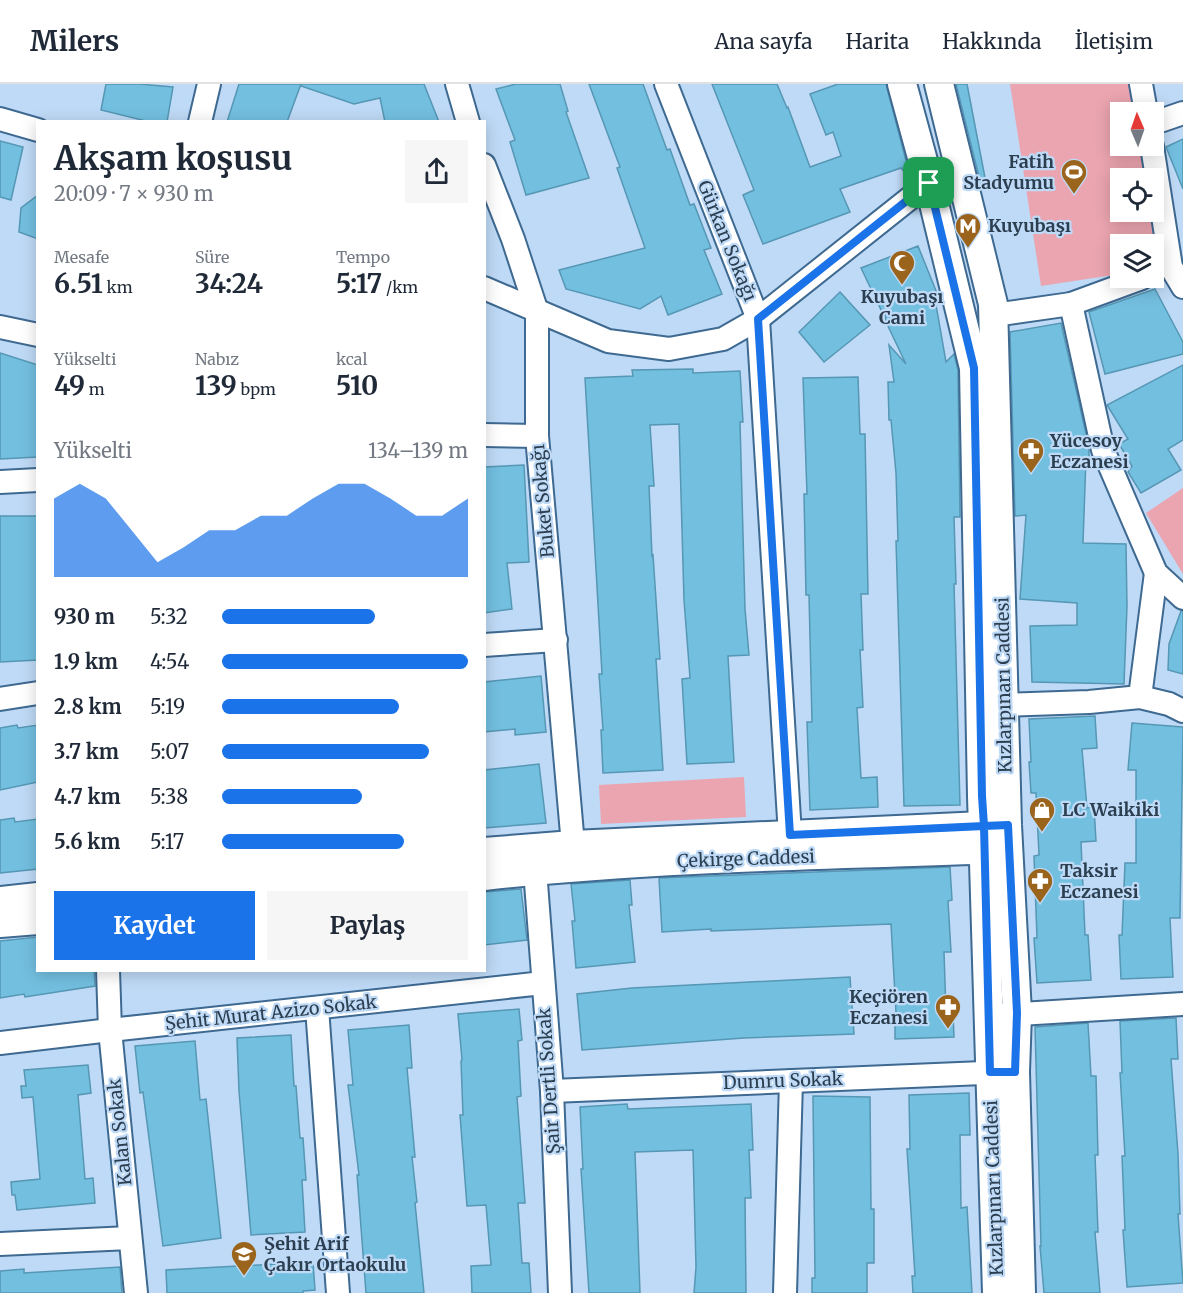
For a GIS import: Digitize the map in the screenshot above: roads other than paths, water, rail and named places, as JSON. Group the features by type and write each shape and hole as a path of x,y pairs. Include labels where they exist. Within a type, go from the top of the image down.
{"main road":[{"name":"Kızlarpınarı Caddesi","path":"902,84 929,183 974,368 996,838 1017,1013 1002,1072 997,1293"},
{"name":"Kızlarpınarı Caddesi","path":"939,84 991,293 994,315 1005,705 996,838 989,1017 1002,1072 1021,1293"},
{"name":"Çekirge Caddesi","path":"486,852 573,845 790,835 996,838"},
{"name":"Çekirge Caddesi","path":"486,876 535,870 996,838"},
{"path":"0,901 36,897"},
{"path":"0,923 36,920"}],"street":[{"path":"200,120 209,84"},
{"path":"457,84 467,120"},
{"name":"Gürkan Sokağı","path":"666,84 758,319 790,835"},
{"path":"1141,84 1144,102"},
{"path":"1164,120 1183,113"},
{"path":"0,119 36,129"},
{"path":"1153,156 1169,268 1183,287"},
{"name":"Buket Sokağı","path":"486,170 513,239 537,312 537,436 573,845"},
{"path":"486,289 608,341 669,350 723,339 758,319 929,183"},
{"path":"994,315 1071,304 1115,288"},
{"path":"1071,304 1103,450 1156,573 1183,598"},
{"path":"0,327 36,335"},
{"path":"486,435 537,436"},
{"path":"0,482 36,480"},
{"path":"1140,697 1156,573"},
{"path":"486,645 556,640"},
{"path":"0,699 36,693"},
{"path":"1005,705 1089,702 1140,697 1183,711"},
{"name":"Şair Dertli Sokak","path":"535,870 552,1091 560,1293"},
{"name":"Kalan Sokak","path":"108,972 110,1030 136,1293"},
{"name":"Şehit Murat Azizo Sokak","path":"0,1043 543,983"},
{"path":"989,1017 1017,1013 1183,1004"},
{"path":"317,1008 338,1293"},
{"name":"Dumru Sokak","path":"552,1091 1002,1072"},
{"path":"785,1293 790,1081"},
{"path":"0,1244 130,1238"}],"place":[{"name":"Fatih Stadyumu","path":"1074,195"},
{"name":"Kuyubaşı","path":"968,249"},
{"name":"Kuyubaşı Cami","path":"902,286"},
{"name":"Yücesoy Eczanesi","path":"1031,474"},
{"name":"LC Waikiki","path":"1042,833"},
{"name":"Taksir Eczanesi","path":"1040,904"},
{"name":"Keçiören Eczanesi","path":"948,1030"},
{"name":"Şehit Arif Çakır Ortaokulu","path":"244,1277"}]}
